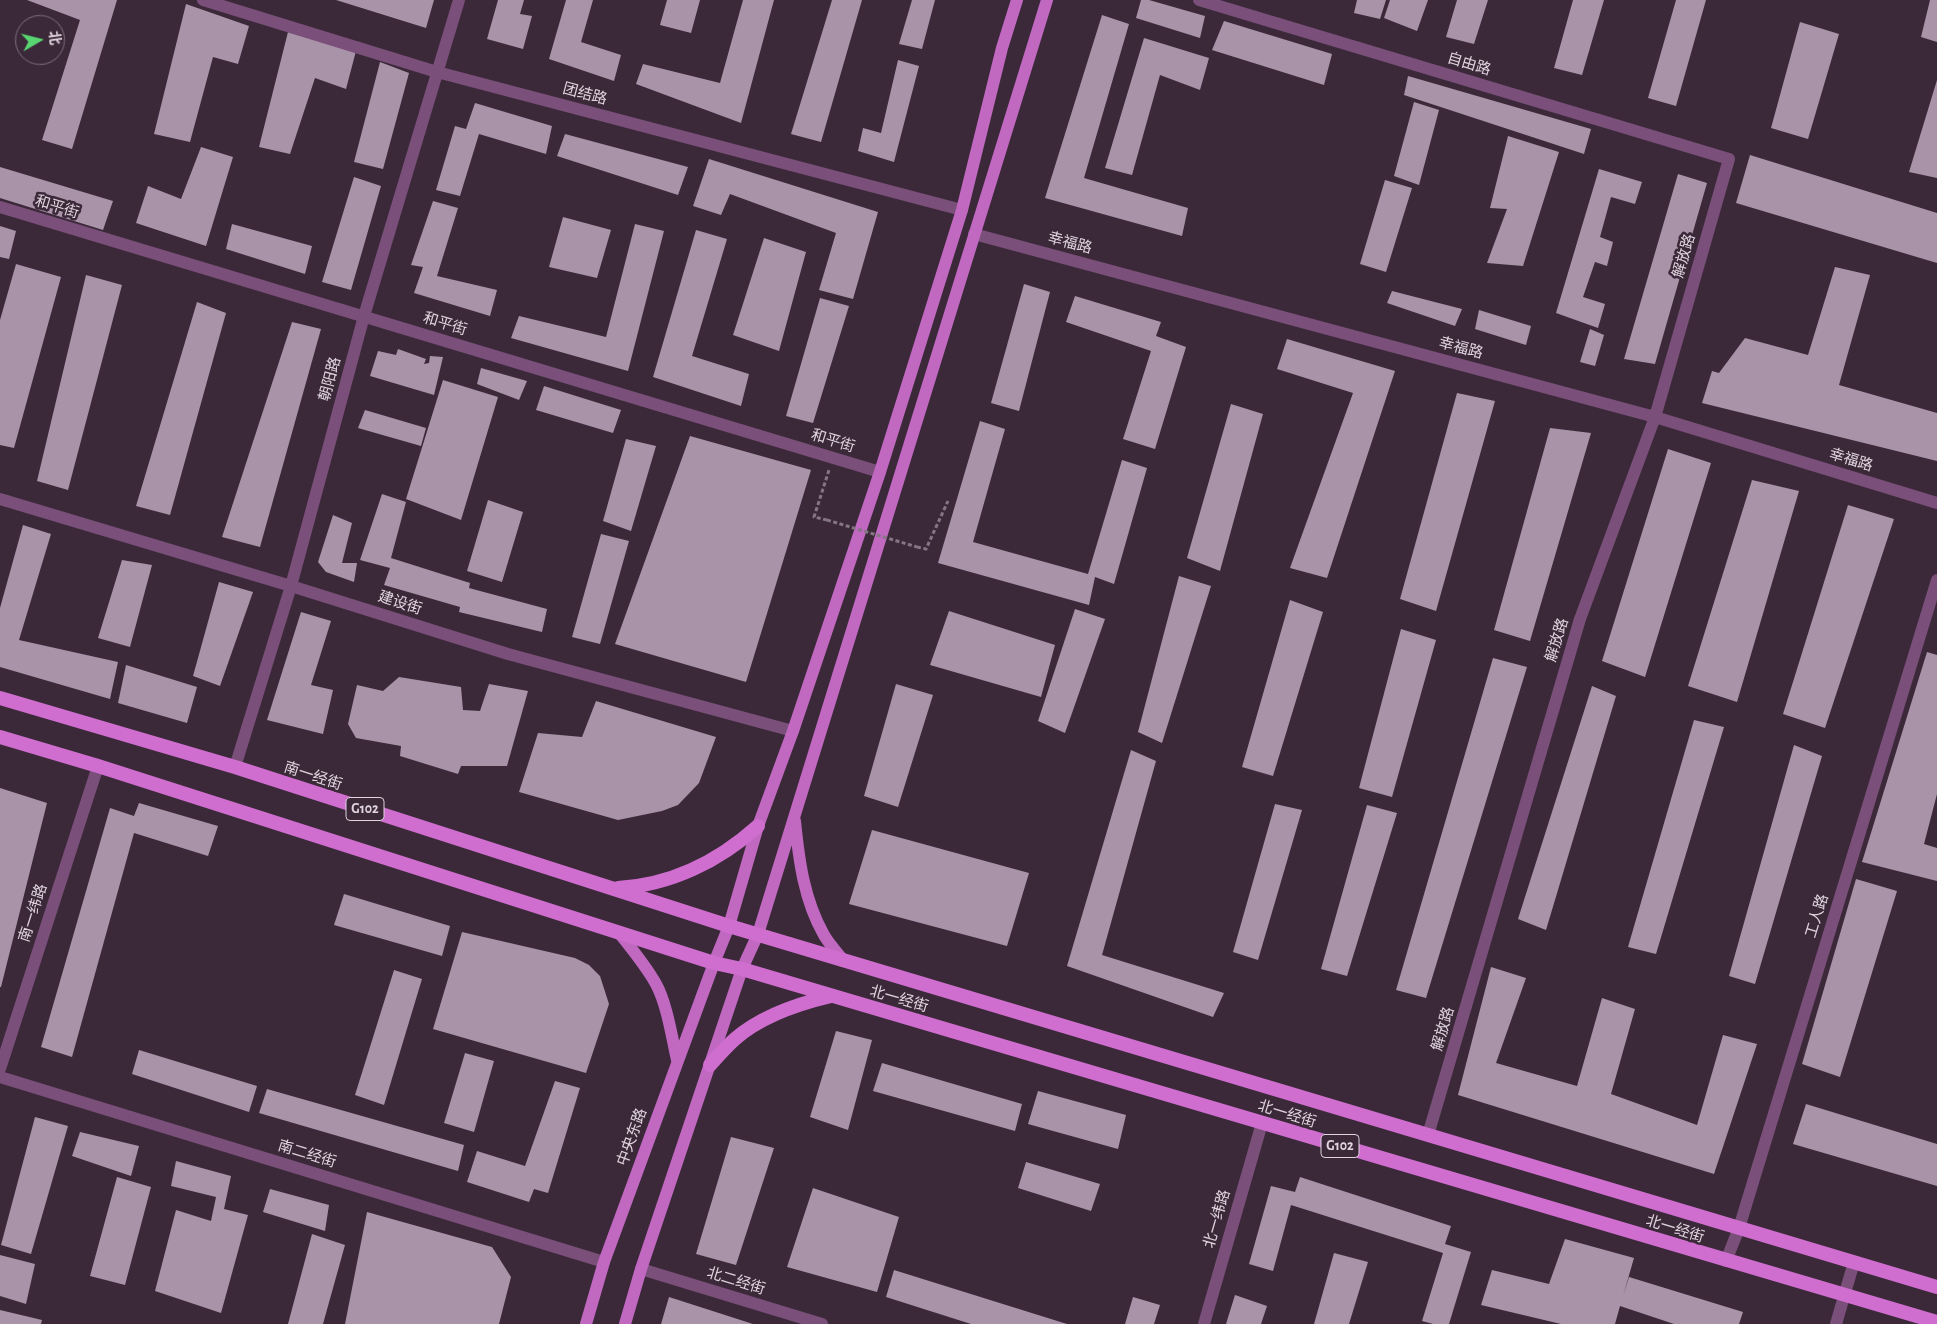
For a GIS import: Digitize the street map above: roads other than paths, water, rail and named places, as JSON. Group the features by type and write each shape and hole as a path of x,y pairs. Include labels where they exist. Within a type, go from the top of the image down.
{"highway":[{"name":"南一经街","path":"0,698 234,768 729,926"},
{"name":"G102","path":"0,737 98,766 714,963"},
{"path":"611,888 634,887 660,882 684,874 740,842 758,826"},
{"name":"北一经街","path":"729,926 1937,1287"},
{"name":"北一经街","path":"714,963 742,969 1937,1322"},
{"path":"710,1065 736,1038 772,1015 811,1000 832,996"}],"main road":[{"name":"中央东路","path":"586,1324 604,1262 677,1061 729,926 758,826 793,731 880,472 962,210 1002,48 1017,0"},
{"path":"625,1324 641,1269 742,969 758,934 1047,0"},
{"path":"794,817 803,879 812,911 824,936 843,960"},
{"path":"619,933 657,985 670,1025 677,1061"}],"street":[{"name":"团结路","path":"203,0 437,72 962,210"},
{"name":"朝阳路","path":"234,768 291,586 364,316 459,0"},
{"name":"自由路","path":"1199,0 1729,159"},
{"name":"解放路","path":"1428,1135 1580,619 1655,417 1729,159"},
{"name":"和平街","path":"0,207 880,472"},
{"name":"幸福路","path":"974,234 1655,417 1937,503"},
{"name":"建设街","path":"0,499 291,586 508,654 793,731"},
{"name":"工人路","path":"1726,1261 1740,1228 1937,580"},
{"name":"南一纬路","path":"0,1069 98,766"},
{"name":"南二经街","path":"0,1077 604,1262"},
{"name":"北一纬路","path":"1204,1324 1262,1123"},
{"path":"1836,1324 1854,1262"},
{"name":"北二经街","path":"641,1269 822,1324"}]}
